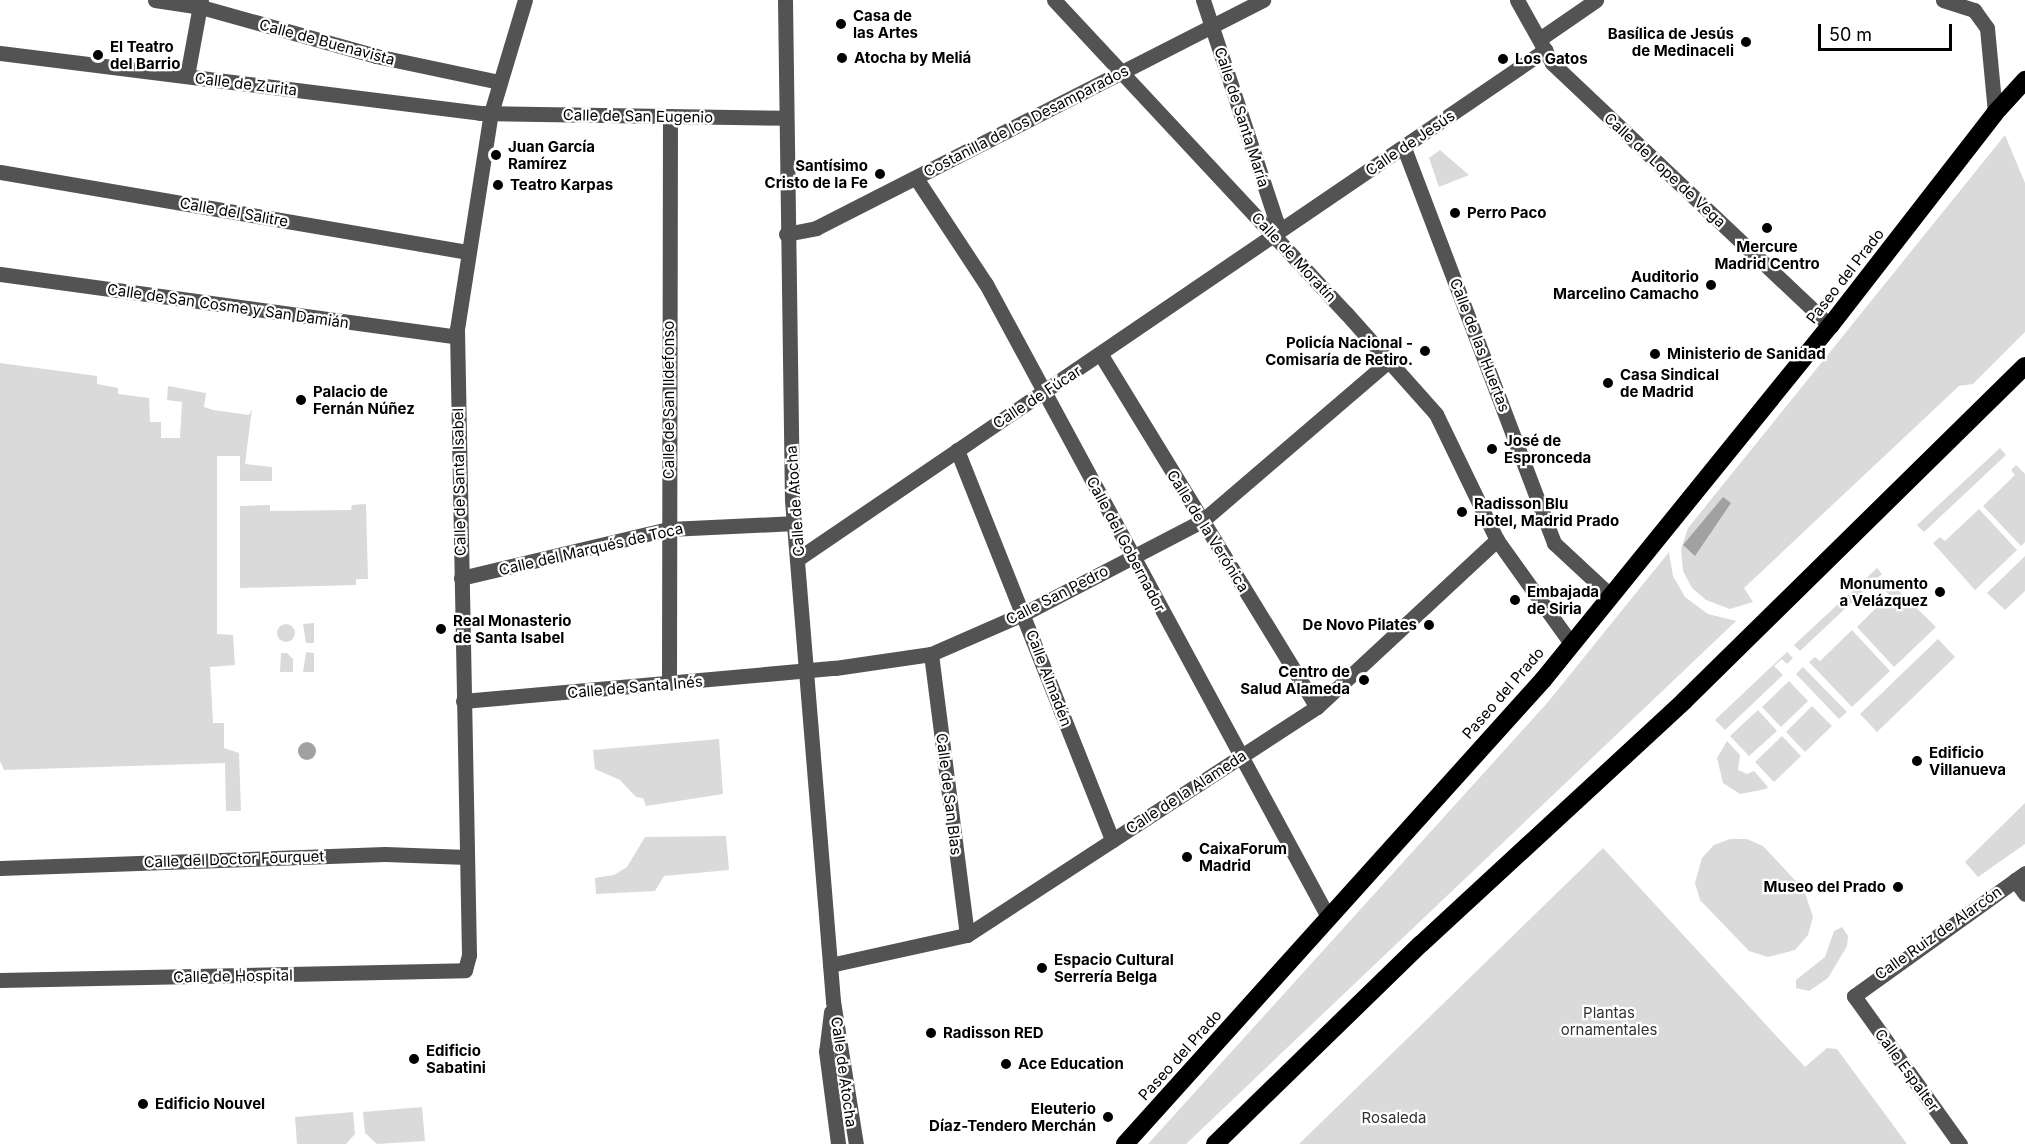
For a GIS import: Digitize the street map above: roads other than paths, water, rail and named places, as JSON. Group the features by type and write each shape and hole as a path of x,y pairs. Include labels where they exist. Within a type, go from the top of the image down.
{"highway":[{"name":"Paseo del Prado","path":"1125,1144 1328,915 1543,680 1570,642 1830,326 1995,112 2025,80"},
{"path":"1215,1144 1420,944 1684,700 2025,366"}],"street":[{"name":"Calle de Buenavista","path":"155,0 201,4 376,56 499,82"},
{"name":"Calle de Santa Isabel","path":"465,970 469,955 457,337 468,252 491,113 525,0"},
{"name":"Calle de Atocha","path":"785,0 786,234 795,522 833,1000 856,1144"},
{"name":"Calle de Moratín","path":"1054,0 1273,234 1436,414 1497,540 1570,642"},
{"name":"Calle de Santa María","path":"1203,0 1276,221 1273,234"},
{"name":"Costanilla de los Desamparados","path":"786,234 816,228 1263,0"},
{"name":"Calle de Lope de Vega","path":"1517,0 1552,63 1830,326"},
{"name":"Calle de Jesús","path":"1273,234 1404,148 1543,44 1596,0"},
{"path":"1943,0 1974,10 1981,17 1990,45 1995,112"},
{"path":"187,76 201,4"},
{"name":"Calle de Zurita","path":"0,53 491,113"},
{"name":"Calle de San Eugenio","path":"491,113 785,118"},
{"name":"Calle de San Ildefonso","path":"669,683 670,116"},
{"name":"Calle de las Huertas","path":"1404,148 1554,543 1610,595"},
{"name":"Calle del Salitre","path":"0,172 468,252"},
{"name":"Calle del Gobernador","path":"916,178 986,284 1131,556 1328,915"},
{"name":"Calle de Fúcar","path":"799,558 1044,391 1101,355 1273,234"},
{"name":"Calle de San Cosme y San Damián","path":"0,274 457,337"},
{"name":"Calle de la Verónica","path":"1101,355 1317,706"},
{"name":"Calle San Pedro","path":"807,671 931,654 1025,613 1131,556 1202,522 1389,361"},
{"name":"Calle Almadén","path":"957,450 1025,613 1112,840"},
{"name":"Calle del Marqués de Toca","path":"460,578 669,529 795,522"},
{"name":"Calle de la Alameda","path":"831,965 967,935 1317,706 1497,540"},
{"name":"Calle de San Blas","path":"931,654 967,935"},
{"name":"Calle de Santa Inés","path":"463,701 807,671"},
{"name":"Calle del Doctor Fourquet","path":"0,868 385,854 467,857"},
{"path":"2020,877 2025,894"},
{"name":"Calle Ruiz de Alarcón","path":"1854,996 2020,877"},
{"name":"Calle de Hospital","path":"0,980 465,970"},
{"name":"Calle Espalter","path":"1854,996 1960,1144"},
{"name":"Calle de Atocha","path":"833,1000 826,1051 838,1144"}],"place":[{"name":"Casa de las Artes","path":"841,24"},
{"name":"Basílica de Jesús de Medinaceli","path":"1746,42"},
{"name":"El Teatro del Barrio","path":"98,55"},
{"name":"Atocha by Meliá","path":"842,58"},
{"name":"Los Gatos","path":"1503,59"},
{"name":"Juan García Ramírez","path":"496,155"},
{"name":"Santísimo Cristo de la Fe","path":"880,174"},
{"name":"Teatro Karpas","path":"498,185"},
{"name":"Perro Paco","path":"1455,213"},
{"name":"Mercure Madrid Centro","path":"1767,228"},
{"name":"Auditorio Marcelino Camacho","path":"1711,285"},
{"name":"Policía Nacional - Comisaría de Retiro.","path":"1425,351"},
{"name":"Ministerio de Sanidad","path":"1655,354"},
{"name":"Casa Sindical de Madrid","path":"1608,383"},
{"name":"Palacio de Fernán Núñez","path":"301,400"},
{"name":"José de Espronceda","path":"1492,449"},
{"name":"Radisson Blu Hotel, Madrid Prado","path":"1462,512"},
{"name":"Monumento a Velázquez","path":"1940,592"},
{"name":"Embajada de Siria","path":"1515,600"},
{"name":"De Novo Pilates","path":"1429,625"},
{"name":"Real Monasterio de Santa Isabel","path":"441,629"},
{"name":"Centro de Salud Alameda","path":"1364,680"},
{"name":"Edificio Villanueva","path":"1917,761"},
{"name":"CaixaForum Madrid","path":"1187,857"},
{"name":"Museo del Prado","path":"1898,887"},
{"name":"Espacio Cultural Serrería Belga","path":"1042,968"},
{"name":"Radisson RED","path":"931,1033"},
{"name":"Edificio Sabatini","path":"414,1059"},
{"name":"Ace Education","path":"1006,1064"},
{"name":"Edificio Nouvel","path":"143,1104"},
{"name":"Eleuterio Díaz-Tendero Merchán","path":"1108,1117"}],"park label":[{"name":"Plantas ornamentales","path":"1609,1020"},
{"name":"Rosaleda","path":"1394,1118"}]}
